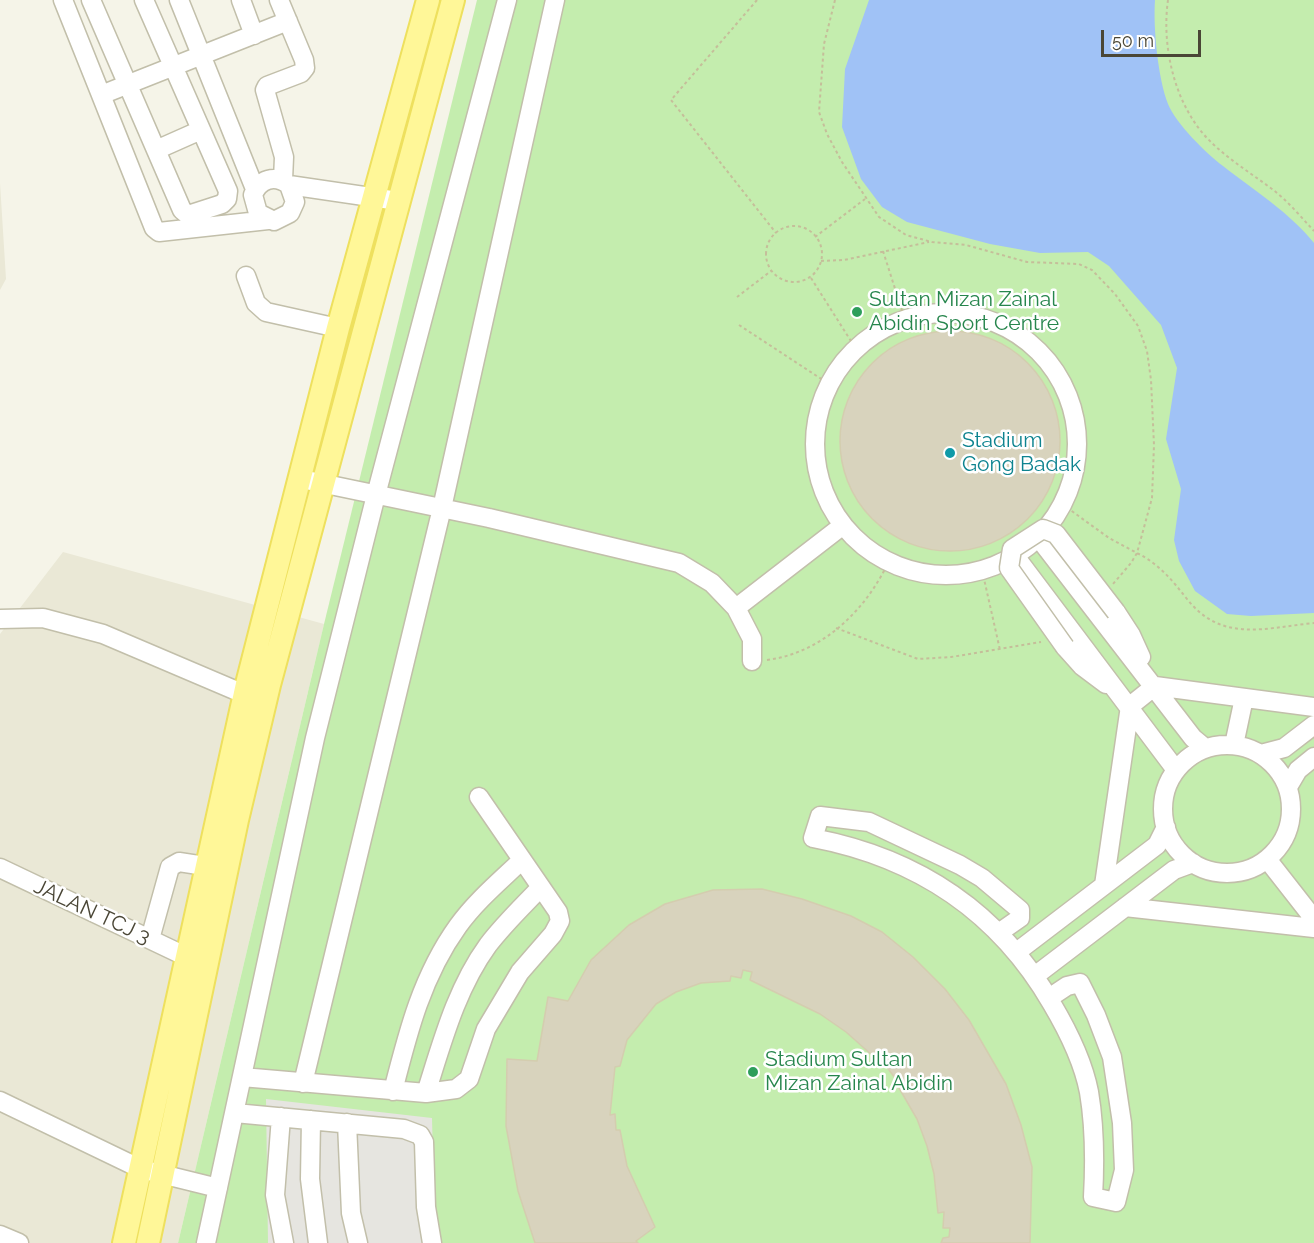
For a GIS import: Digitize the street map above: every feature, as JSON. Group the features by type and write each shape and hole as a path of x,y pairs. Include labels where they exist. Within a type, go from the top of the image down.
{"main road":[{"path":"124,1243 244,694 298,477 428,0"},
{"path":"148,1243 237,820 322,484 453,0"}],"street":[{"path":"63,0 154,228 166,233 280,220 328,190"},
{"path":"91,0 184,213 188,215 222,204 227,199 228,191 144,0"},
{"path":"179,0 255,189 254,208 268,220"},
{"path":"241,0 254,35"},
{"path":"279,0 304,68 301,73 267,86 265,90 284,158 286,182 295,202 290,213"},
{"path":"206,1243 315,738 376,495 507,0"},
{"path":"303,1083 442,508 555,0"},
{"path":"101,95 202,57 288,21"},
{"path":"156,150 201,130"},
{"path":"255,189 265,180 398,201"},
{"path":"206,209 212,227"},
{"path":"246,276 256,303 266,312 338,328"},
{"path":"934,313 978,316 1005,327 1041,353 1066,390 1077,432 1075,469 1062,504 1038,537 1015,556 982,570 940,575 918,573 888,563 867,551 842,526 822,490 814,450 816,423 829,384 856,349 879,332 905,320 934,313"},
{"path":"298,477 680,563 712,583 736,608 752,639 752,661"},
{"path":"736,608 842,526"},
{"path":"1125,699 1089,672 1062,642 1011,573 1008,561 1011,549 1042,529 1056,534 1116,612 1137,645 1150,681"},
{"path":"1038,537 1193,738 1205,748"},
{"path":"1015,556 1125,699 1176,770"},
{"path":"0,619 43,618 103,634 244,694"},
{"path":"1104,885 1125,699 1150,681 1244,698 1314,707"},
{"path":"1234,745 1244,698"},
{"path":"1261,754 1284,748 1314,725"},
{"path":"1234,745 1261,754 1278,768 1288,788 1292,807 1289,826 1281,844 1267,859 1254,867 1223,873 1193,863 1172,841 1166,827 1164,797 1176,770 1184,761 1205,748 1234,745"},
{"path":"1288,788 1298,770 1314,758"},
{"path":"242,1077 426,1094 456,1089 469,1079 486,1029 520,972 553,934 560,921 558,912 479,797"},
{"path":"1000,932 1020,918 1020,910 982,878 960,865 868,822 820,816 813,838 877,854 916,871 957,898 1000,932 1018,951 1036,975 1073,1043 1089,1091 1095,1149 1093,1197 1116,1202 1124,1170 1122,1123 1112,1057 1096,1014 1080,983 1067,986 1049,998"},
{"path":"1018,951 1157,845 1166,827"},
{"path":"1267,859 1314,919"},
{"path":"393,1091 415,1007 435,961 477,903 522,860"},
{"path":"150,939 170,867 179,862 205,866"},
{"path":"1036,975 1174,870 1193,863"},
{"name":"JALAN TCJ 3","path":"0,868 185,956"},
{"path":"426,1094 449,1021 467,980 493,940 541,887"},
{"path":"1125,907 1314,928"},
{"path":"0,1101 141,1169 218,1188"},
{"path":"235,1113 404,1129 420,1135 424,1142 426,1207 432,1243"},
{"path":"281,1117 275,1195 284,1243"},
{"path":"311,1120 310,1179 318,1243"},
{"path":"347,1123 351,1213 358,1243"},
{"path":"0,1235 19,1243"}],"path":[{"path":"757,0 671,100 776,233"},
{"path":"836,0 824,44 819,112 827,134 865,199 892,227 906,235 932,242 966,245 1027,262 1079,264 1092,270 1115,294 1138,326 1147,351 1151,380 1154,445 1152,498 1137,553 1118,580 1101,593"},
{"path":"1168,0 1168,50 1178,90 1190,117 1211,143 1274,190 1314,231"},
{"path":"815,237 865,199"},
{"path":"796,226 806,229 815,237 822,251 821,261 810,277 794,283 785,281 771,271 766,254 767,246 776,233 787,227 796,226"},
{"path":"821,261 844,260 932,242"},
{"path":"883,251 905,320"},
{"path":"737,297 771,271"},
{"path":"810,277 856,349"},
{"path":"739,325 829,384"},
{"path":"1062,504 1109,538 1161,567 1191,604 1220,627 1242,630 1314,623"},
{"path":"752,661 792,654 837,628 855,615 869,598 888,563"},
{"path":"982,570 1000,650"},
{"path":"837,628 918,659 1062,642"}],"shaded area":[{"path":"0,183 6,279 0,290"},
{"path":"63,552 324,624 178,1243 0,1243 0,634"},
{"path":"266,1099 432,1118 434,1200 441,1243 268,1243"}],"green space":[{"name":"Sultan Mizan Zainal Abidin Sport Centre","path":"477,0 1314,0 1314,1243 178,1243 324,624"}],"water":[{"path":"869,0 1155,0 1159,67 1164,93 1172,112 1184,129 1208,154 1283,212 1314,243 1314,613 1251,616 1227,614 1195,591 1179,561 1174,540 1181,489 1166,439 1177,368 1161,325 1109,266 1088,252 1040,253 990,244 907,222 882,207 861,179 842,127 845,69"}],"building":[{"name":"Stadium Gong Badak","path":"939,331 961,331 992,339 1011,349 1028,363 1042,380 1052,399 1058,419 1060,441 1058,463 1052,483 1042,502 1028,519 1011,533 982,547 961,551 939,551 918,547 898,538 880,526 865,511 844,473 840,452 840,430 844,409 853,389 865,371 880,356 918,335"},
{"path":"762,889 802,899 851,916 882,932 913,957 945,989 969,1020 1006,1084 1021,1125 1032,1167 1030,1243 941,1243 943,1238 949,1237 950,1228 943,1228 944,1212 938,1213 934,1174 927,1146 917,1119 899,1088 901,1086 877,1054 873,1056 846,1032 820,1014 750,980 752,972 743,970 741,978 731,976 730,981 701,983 676,992 656,1004 627,1040 620,1066 615,1067 610,1115 615,1114 616,1130 620,1130 627,1166 655,1227 636,1241 638,1243 535,1243 518,1191 506,1126 507,1059 537,1061 548,997 568,1001 591,960 629,925 665,904 713,890"}],"place":[{"name":"Sultan Mizan Zainal Abidin Sport Centre","path":"857,312"},
{"name":"Stadium Gong Badak","path":"950,453"},
{"name":"Stadium Sultan Mizan Zainal Abidin","path":"753,1072"}]}
